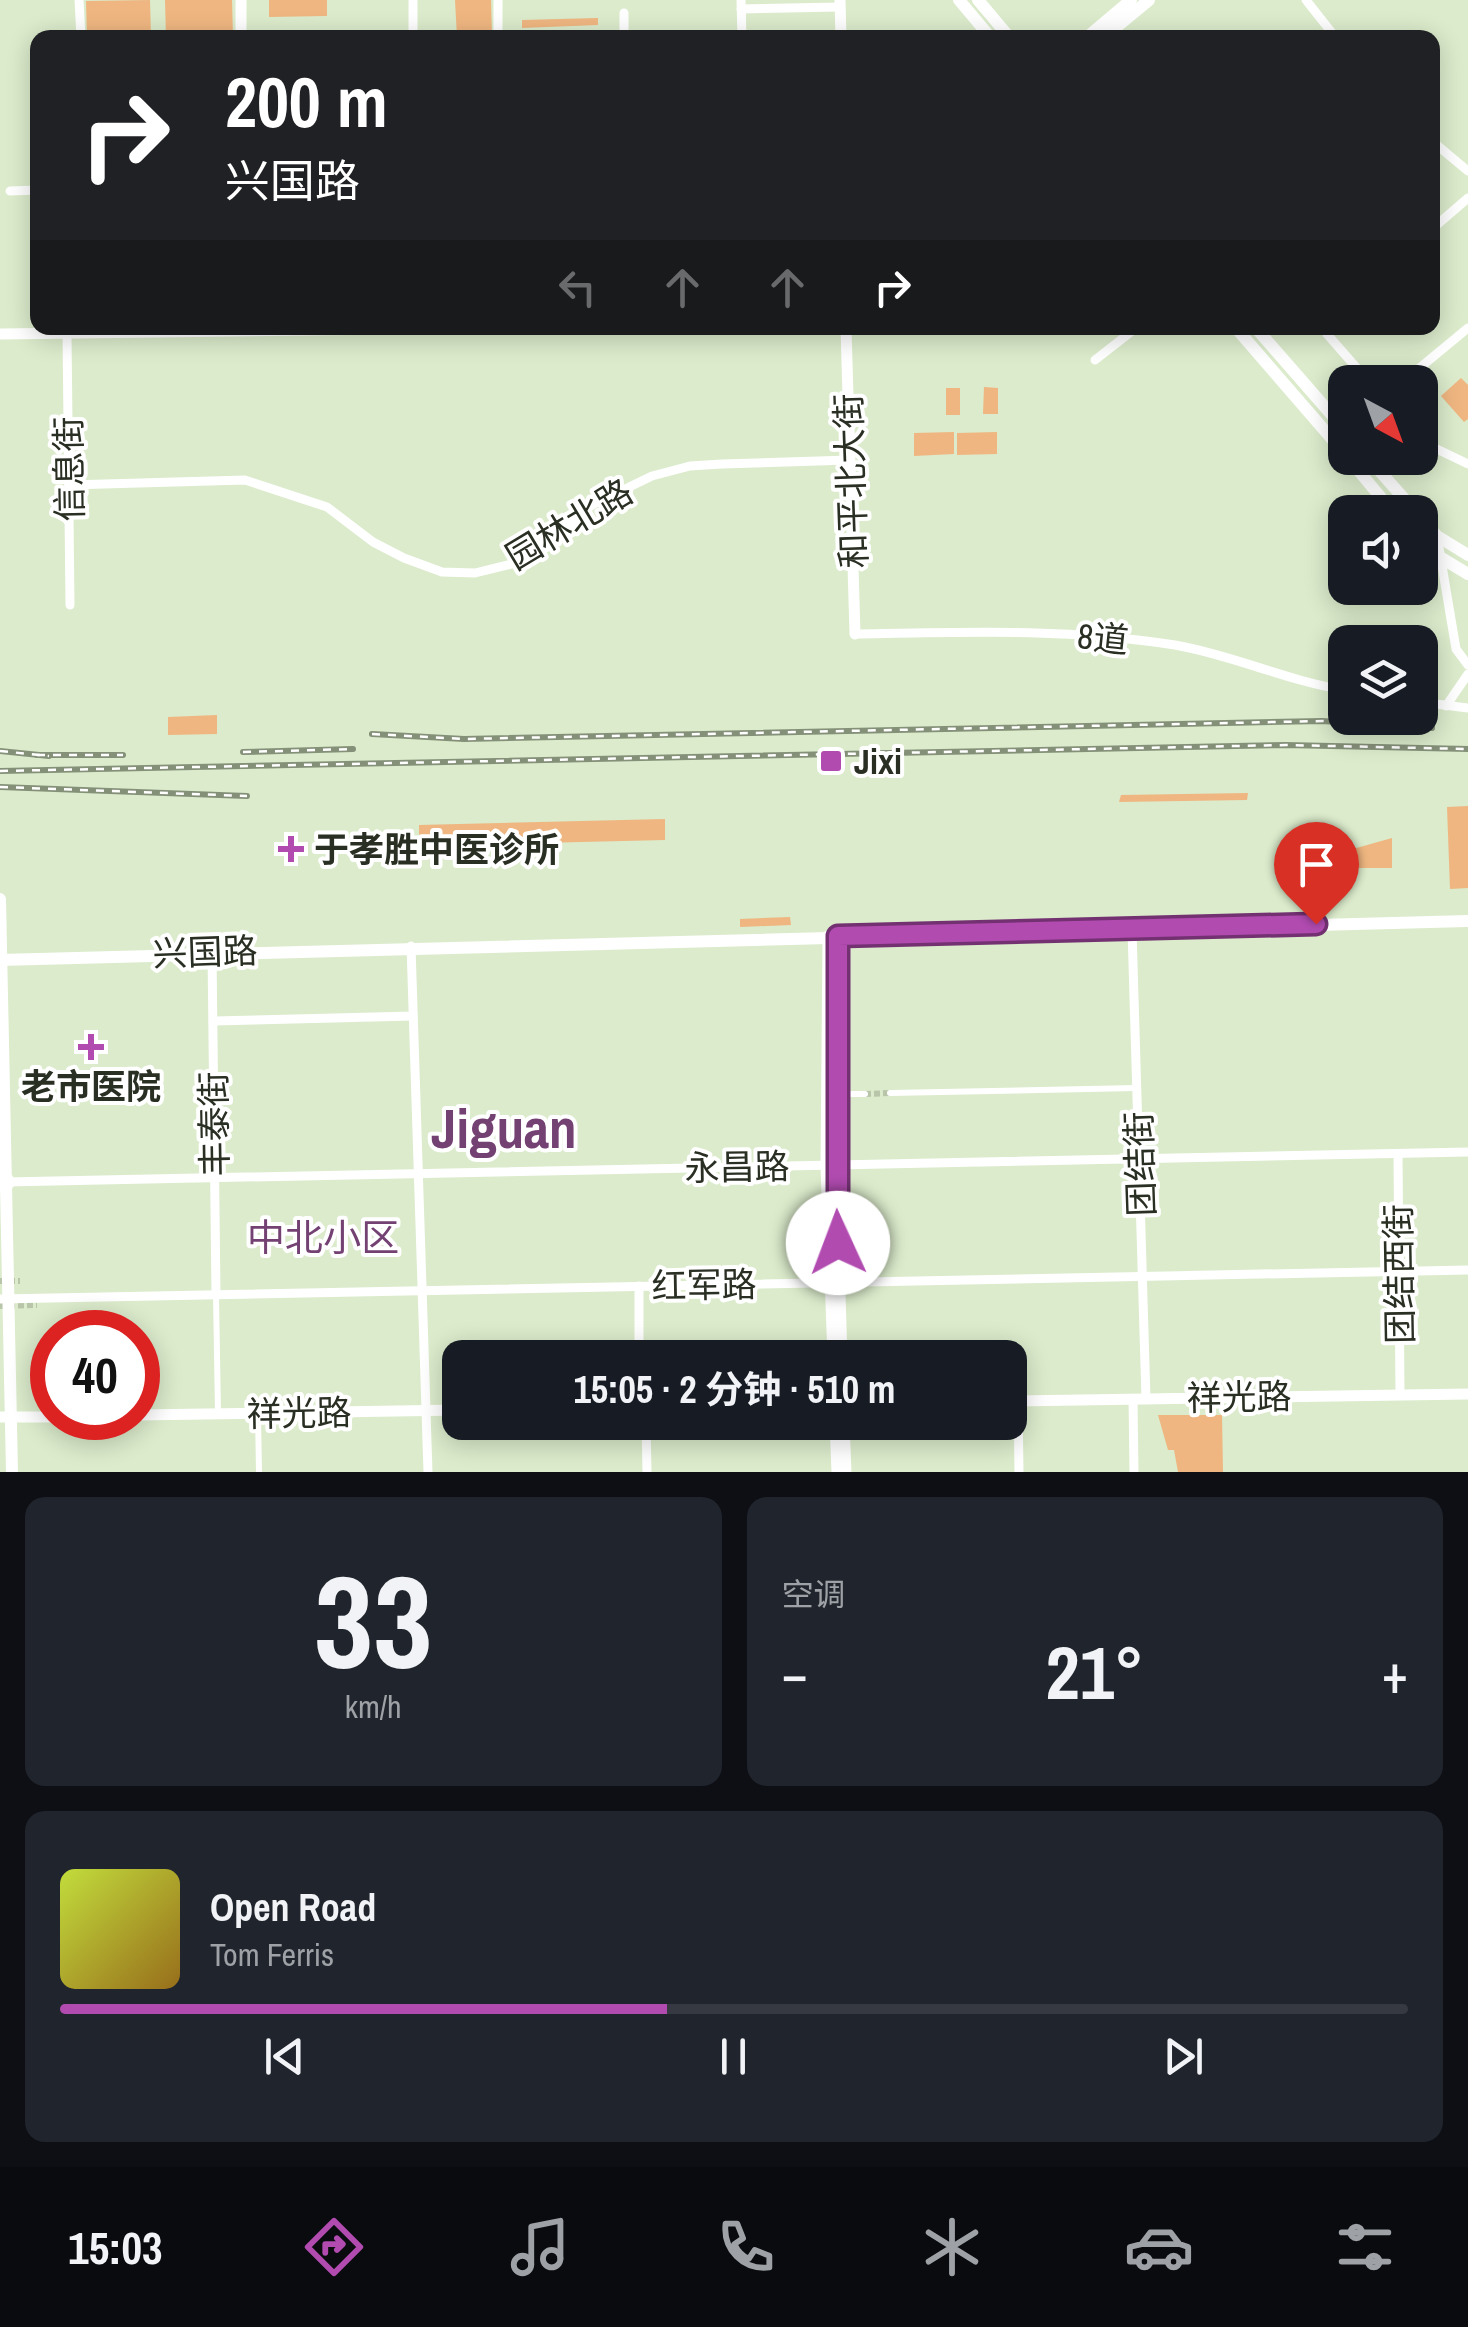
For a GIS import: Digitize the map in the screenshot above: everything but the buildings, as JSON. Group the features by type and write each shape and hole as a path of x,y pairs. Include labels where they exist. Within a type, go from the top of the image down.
{"main road":[{"path":"958,0 984,30"},
{"path":"978,0 1003,30"},
{"path":"1095,30 1131,0"},
{"path":"1113,30 1149,0"},
{"path":"1242,335 1328,434"},
{"path":"1262,335 1328,411"},
{"path":"1363,475 1380,495"},
{"path":"1383,475 1400,495"},
{"path":"1438,537 1468,555"},
{"path":"1440,560 1468,574"},
{"path":"0,899 6,1417 12,1472"},
{"path":"833,936 1468,920"},
{"name":"兴国路","path":"1,959 833,936"}],"street":[{"path":"79,0 80,30"},
{"path":"241,0 241,30"},
{"path":"413,0 413,30"},
{"path":"498,0 498,30"},
{"path":"1306,0 1330,30"},
{"path":"742,30 741,5 840,4 841,30"},
{"path":"624,13 624,30"},
{"path":"1440,148 1468,171"},
{"path":"10,192 30,191"},
{"path":"1440,223 1468,198"},
{"path":"1423,365 1468,328"},
{"path":"0,334 30,334"},
{"name":"信息街","path":"67,335 70,605"},
{"name":"和平北大街","path":"846,335 856,634"},
{"path":"1095,360 1127,335"},
{"path":"1328,335 1354,365"},
{"path":"1438,450 1468,464"},
{"name":"园林北路","path":"69,485 244,480 327,507 372,542 404,558 442,572 475,574 516,563 540,549 595,504 652,476 690,466 850,460"},
{"path":"1438,548 1456,649 1468,665"},
{"name":"8道","path":"856,634 1040,631 1178,646 1328,687"},
{"path":"1446,706 1468,674"},
{"path":"1438,705 1468,708"},
{"name":"团结街","path":"1132,930 1143,1276 1134,1472"},
{"path":"831,1165 836,1094 833,936"},
{"path":"833,936 831,1165 840,1340"},
{"path":"410,946 428,1472"},
{"name":"丰泰街","path":"212,952 216,1295"},
{"path":"213,1021 413,1016"},
{"path":"890,1093 1138,1088"},
{"path":"836,1094 866,1094"},
{"name":"永昌路","path":"3,1182 1468,1152"},
{"name":"团结西街","path":"1398,1154 1400,1395"},
{"name":"红军路","path":"4,1299 52,1302 422,1290 1468,1270"},
{"path":"833,1340 835,1282"},
{"path":"639,1286 639,1340"},
{"path":"216,1295 218,1414"},
{"name":"祥光路","path":"1027,1401 1468,1394"},
{"name":"祥光路","path":"160,1415 442,1411"},
{"path":"258,1414 259,1472"},
{"path":"646,1440 647,1472"},
{"path":"836,1440 837,1472"},
{"path":"845,1440 846,1472"},
{"path":"1017,1440 1020,1472"}],"shaded area":[{"path":"150,0 151,30 87,30 86,1"},
{"path":"165,0 232,0 233,30 166,30"},
{"path":"269,0 327,0 327,16 269,17"},
{"path":"455,0 491,0 492,30 457,30"},
{"path":"598,18 598,25 522,28 522,20"},
{"path":"1461,378 1468,385 1468,419 1464,422 1441,396"},
{"path":"984,387 998,388 998,414 983,414"},
{"path":"946,388 960,388 960,415 946,415"},
{"path":"954,432 954,454 914,456 914,433"},
{"path":"997,432 997,454 957,455 957,433"},
{"path":"217,715 217,734 168,735 168,717"},
{"path":"1248,793 1247,800 1119,802 1121,795"},
{"path":"1468,806 1468,888 1450,889 1447,807"},
{"path":"665,819 665,840 419,846 419,825"},
{"path":"1392,838 1392,868 1328,868 1328,856"},
{"path":"790,917 791,925 740,927 740,919"},
{"path":"1158,1415 1222,1415 1223,1472 1178,1472 1174,1450 1168,1450"}],"tunnel":[{"path":"865,1094 890,1093"},
{"path":"0,1281 20,1281"},
{"path":"0,1306 37,1305"}],"railway":[{"path":"372,734 464,739 1328,721"},
{"path":"0,771 1286,745 1468,749"},
{"path":"243,752 353,749"},
{"path":"0,751 49,756"},
{"path":"37,755 123,755"},
{"path":"0,787 247,796"}],"place":[{"name":"Jixi","path":"831,761"},
{"name":"于孝胜中医诊所","path":"291,849"},
{"name":"老市医院","path":"91,1047"}],"district":[{"name":"Jiguan","path":"504,1128"},
{"name":"中北小区","path":"323,1237"}],"route":[{"path":"838,1243 838,936 1316,924"}]}
